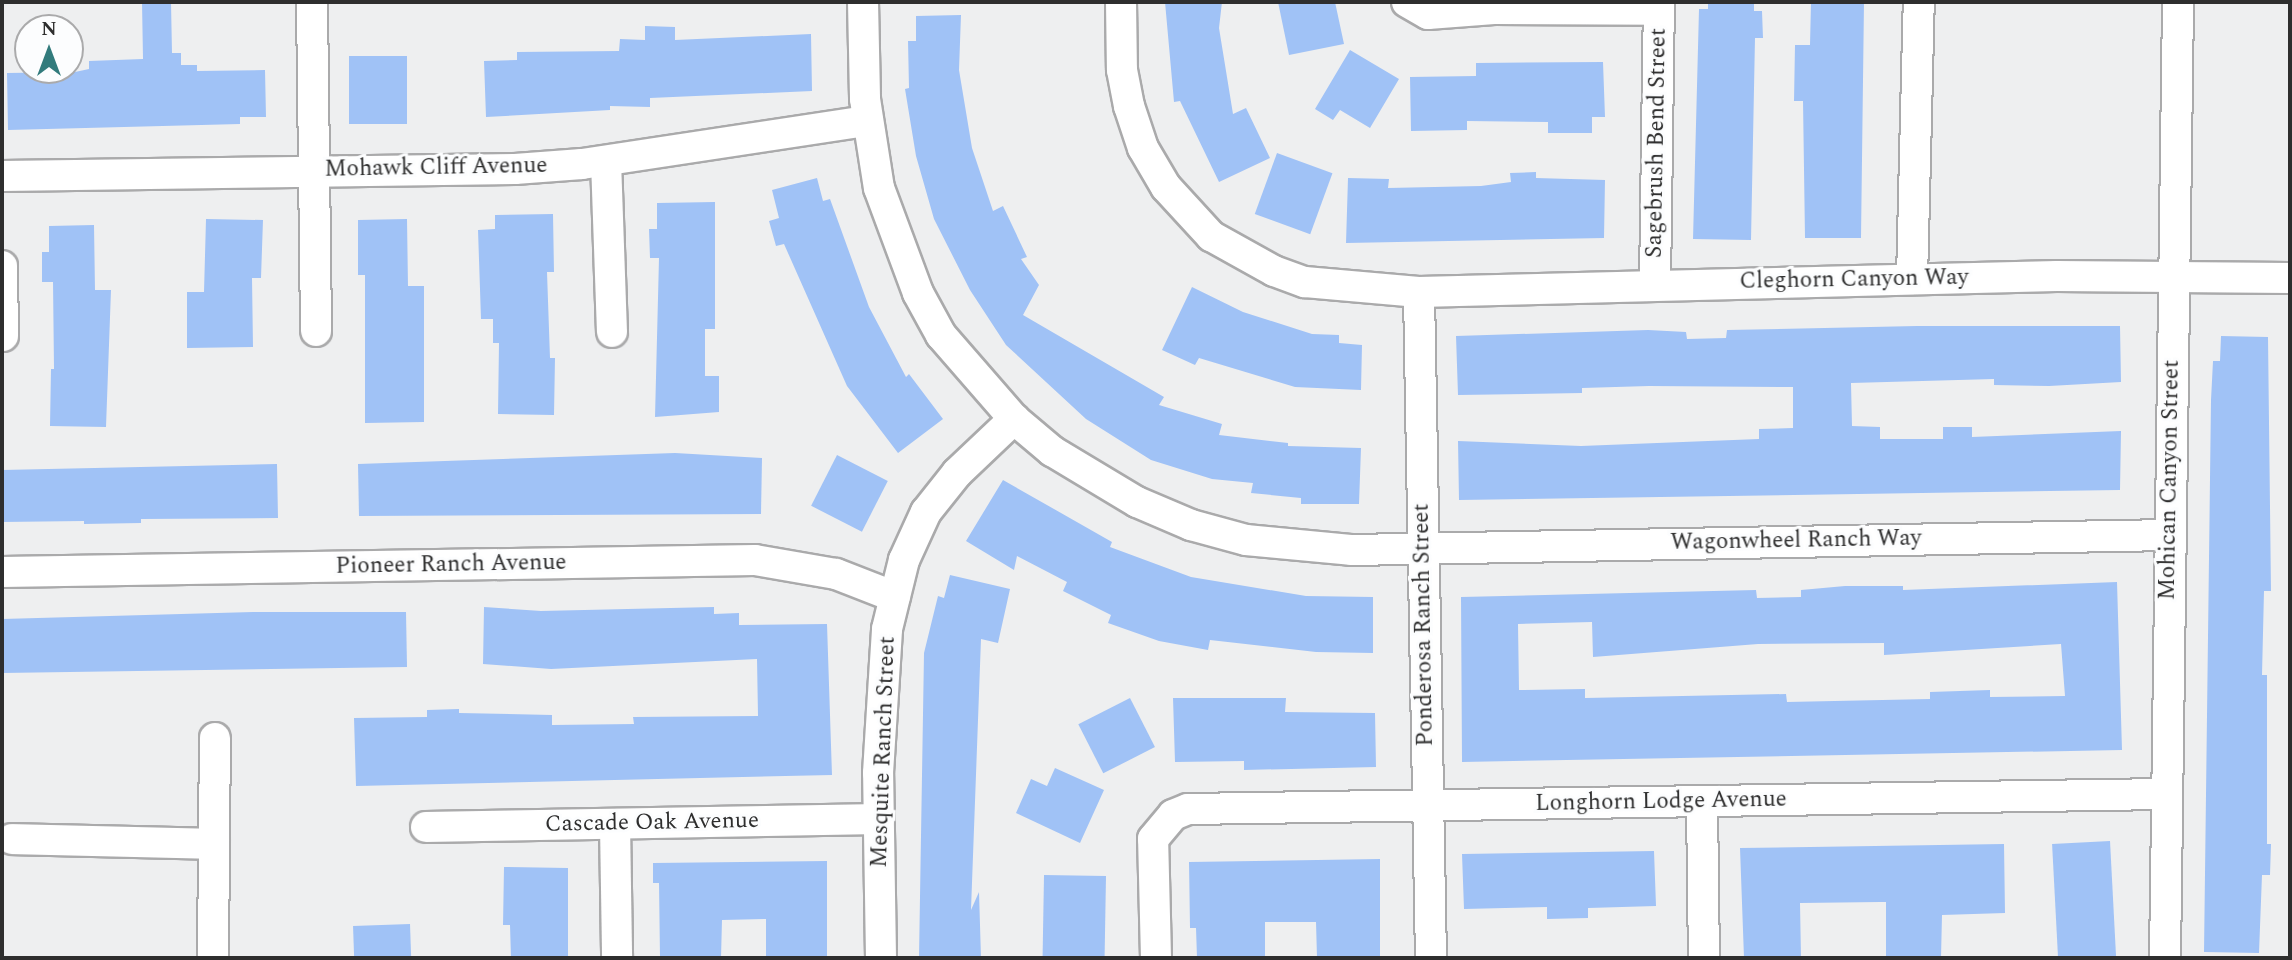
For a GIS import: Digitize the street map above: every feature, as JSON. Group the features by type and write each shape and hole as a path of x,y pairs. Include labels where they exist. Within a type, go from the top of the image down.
{"street":[{"path":"312,2 316,331"},
{"name":"Wagonwheel Ranch Way","path":"863,2 868,121 879,188 918,293 941,335 1014,419 1094,479 1191,525 1298,548 1423,549 2170,535"},
{"name":"Cleghorn Canyon Way","path":"1121,2 1122,70 1143,148 1166,187 1211,236 1274,271 1305,282 1370,291 1419,292 1655,284 2173,274 2290,278"},
{"path":"1407,2 1429,14 1480,10 1659,6"},
{"path":"1912,279 1919,2"},
{"name":"Mohican Canyon Street","path":"2165,958 2178,2"},
{"name":"Sagebrush Bend Street","path":"1655,284 1659,6"},
{"name":"Mohawk Cliff Avenue","path":"2,176 514,169 606,161 868,121"},
{"path":"606,161 612,332"},
{"path":"2,266 3,336"},
{"name":"Ponderosa Ranch Street","path":"1419,292 1431,958"},
{"name":"Mesquite Ranch Street","path":"881,958 879,819 882,686 887,629 904,560 926,512 957,473 1014,419"},
{"name":"Pioneer Ranch Avenue","path":"2,572 755,560 836,574 895,597"},
{"path":"213,958 215,738"},
{"name":"Longhorn Lodge Avenue","path":"1156,958 1153,839 1173,815 1188,809 2166,794"},
{"path":"1702,801 1704,958"},
{"name":"Cascade Oak Avenue","path":"426,827 879,819"},
{"path":"615,824 617,958"},
{"path":"12,839 214,844"}],"building":[{"path":"142,2 171,2 172,53 181,53 181,65 197,65 197,71 265,70 266,117 240,117 240,124 8,130 7,73 14,73 14,84 84,84 84,70 89,69 89,61 143,59"},
{"path":"1165,2 1222,2 1219,28 1233,114 1246,108 1270,158 1219,182 1180,101 1174,102"},
{"path":"1278,2 1335,2 1344,44 1289,55"},
{"path":"1708,2 1754,2 1754,11 1762,11 1763,38 1755,38 1751,240 1693,239 1699,9 1708,9"},
{"path":"1811,2 1864,2 1861,238 1805,238 1803,101 1794,101 1795,45 1810,45"},
{"path":"961,15 959,70 972,148 993,211 1003,206 1027,257 1021,259 1039,285 1023,315 1164,397 1159,405 1222,424 1219,435 1288,443 1288,446 1361,448 1359,504 1301,504 1301,498 1251,493 1253,483 1212,479 1151,460 1086,419 1006,345 970,290 934,219 916,156 905,89 909,88 908,41 916,41 916,16"},
{"path":"645,26 675,27 675,40 811,34 812,91 650,98 650,107 610,106 610,110 486,117 484,61 517,60 517,52 619,51 620,39 645,40"},
{"path":"1350,50 1399,79 1370,128 1340,110 1333,120 1315,109"},
{"path":"349,56 407,56 407,124 349,124"},
{"path":"1603,62 1605,117 1592,117 1592,133 1548,133 1548,122 1467,121 1467,130 1411,131 1410,77 1476,76 1476,63"},
{"path":"1277,153 1332,173 1310,234 1255,214"},
{"path":"1536,172 1536,178 1605,180 1604,238 1346,243 1348,178 1389,179 1388,188 1481,186 1511,182 1510,173"},
{"path":"817,178 823,201 830,199 869,307 906,377 909,374 943,419 898,453 847,386 784,244 776,246 769,221 779,218 772,190"},
{"path":"715,202 715,329 705,329 705,376 719,376 719,412 655,417 659,258 650,258 649,229 657,229 657,203"},
{"path":"553,214 554,272 547,272 550,358 555,358 554,415 498,414 499,343 493,343 493,319 481,319 478,230 495,229 495,215"},
{"path":"206,219 263,220 261,278 252,278 253,347 187,348 187,292 204,292"},
{"path":"407,219 408,286 424,286 424,422 365,423 365,275 358,275 358,220"},
{"path":"94,225 95,290 111,290 106,427 50,426 51,369 54,369 53,282 42,282 42,252 49,252 49,226"},
{"path":"1192,287 1243,312 1312,334 1339,335 1339,343 1362,345 1361,390 1295,387 1199,358 1195,365 1162,350"},
{"path":"2120,326 2121,382 2049,386 1994,385 1994,379 1851,383 1852,426 1880,427 1880,439 1943,439 1943,427 1972,427 1972,437 2121,431 2120,490 1459,500 1458,441 1581,446 1759,439 1759,429 1793,428 1793,387 1649,386 1582,388 1582,393 1458,395 1456,336 1648,330 1686,332 1687,339 1726,338 1727,330"},
{"path":"2221,336 2268,337 2271,591 2264,591 2262,675 2267,675 2267,844 2271,844 2270,875 2262,875 2259,953 2204,952 2211,400 2213,361 2220,361"},
{"path":"675,453 762,458 761,514 359,516 358,464"},
{"path":"837,455 888,481 862,532 811,506"},
{"path":"277,464 278,518 141,519 141,523 84,524 84,521 2,522 2,470"},
{"path":"1003,480 1112,542 1110,547 1191,577 1306,596 1373,597 1373,653 1316,652 1210,640 1208,650 1159,641 1108,623 1111,615 1063,591 1067,582 1017,556 1014,570 966,541"},
{"path":"950,575 1010,589 998,643 981,639 971,910 979,892 981,958 919,958 924,653 938,596 944,598"},
{"path":"2117,582 2122,750 1462,762 1461,597 1756,590 1757,598 1801,597 1801,590 1845,586 1903,586 1903,590","holes":["1592,622 1593,657 1758,644 1884,643 1884,655 2061,644 2065,696 1990,697 1990,690 1930,692 1930,699 1787,702 1786,694 1585,698 1585,689 1519,690 1518,624"]},
{"path":"484,607 541,611 714,607 714,614 739,613 739,625 827,624 832,775 356,786 354,718 427,717 427,710 459,709 459,713 552,715 552,725 634,724 633,717 758,716 757,659 551,669 483,664"},
{"path":"253,612 406,612 407,667 2,673 2,619"},
{"path":"1130,698 1155,747 1103,773 1078,724"},
{"path":"1173,698 1286,698 1285,712 1375,713 1376,767 1244,770 1244,761 1175,762"},
{"path":"1055,768 1104,790 1080,843 1016,813 1031,779 1047,786"},
{"path":"2110,841 2116,958 2058,958 2052,844"},
{"path":"2004,844 2005,913 1942,915 1941,958 1886,958 1886,902 1880,902 1800,903 1801,958 1744,958 1740,848"},
{"path":"1654,851 1656,906 1588,908 1588,918 1547,919 1547,907 1464,909 1462,854"},
{"path":"1380,859 1380,958 1317,958 1316,922 1265,922 1265,958 1197,958 1196,928 1190,928 1189,862"},
{"path":"827,861 827,958 766,958 766,919 722,920 721,958 660,958 659,883 653,883 653,863"},
{"path":"504,867 568,868 568,958 511,958 510,925 503,925"},
{"path":"1044,875 1106,876 1105,958 1043,957"},
{"path":"410,924 411,958 354,958 353,926"}]}
